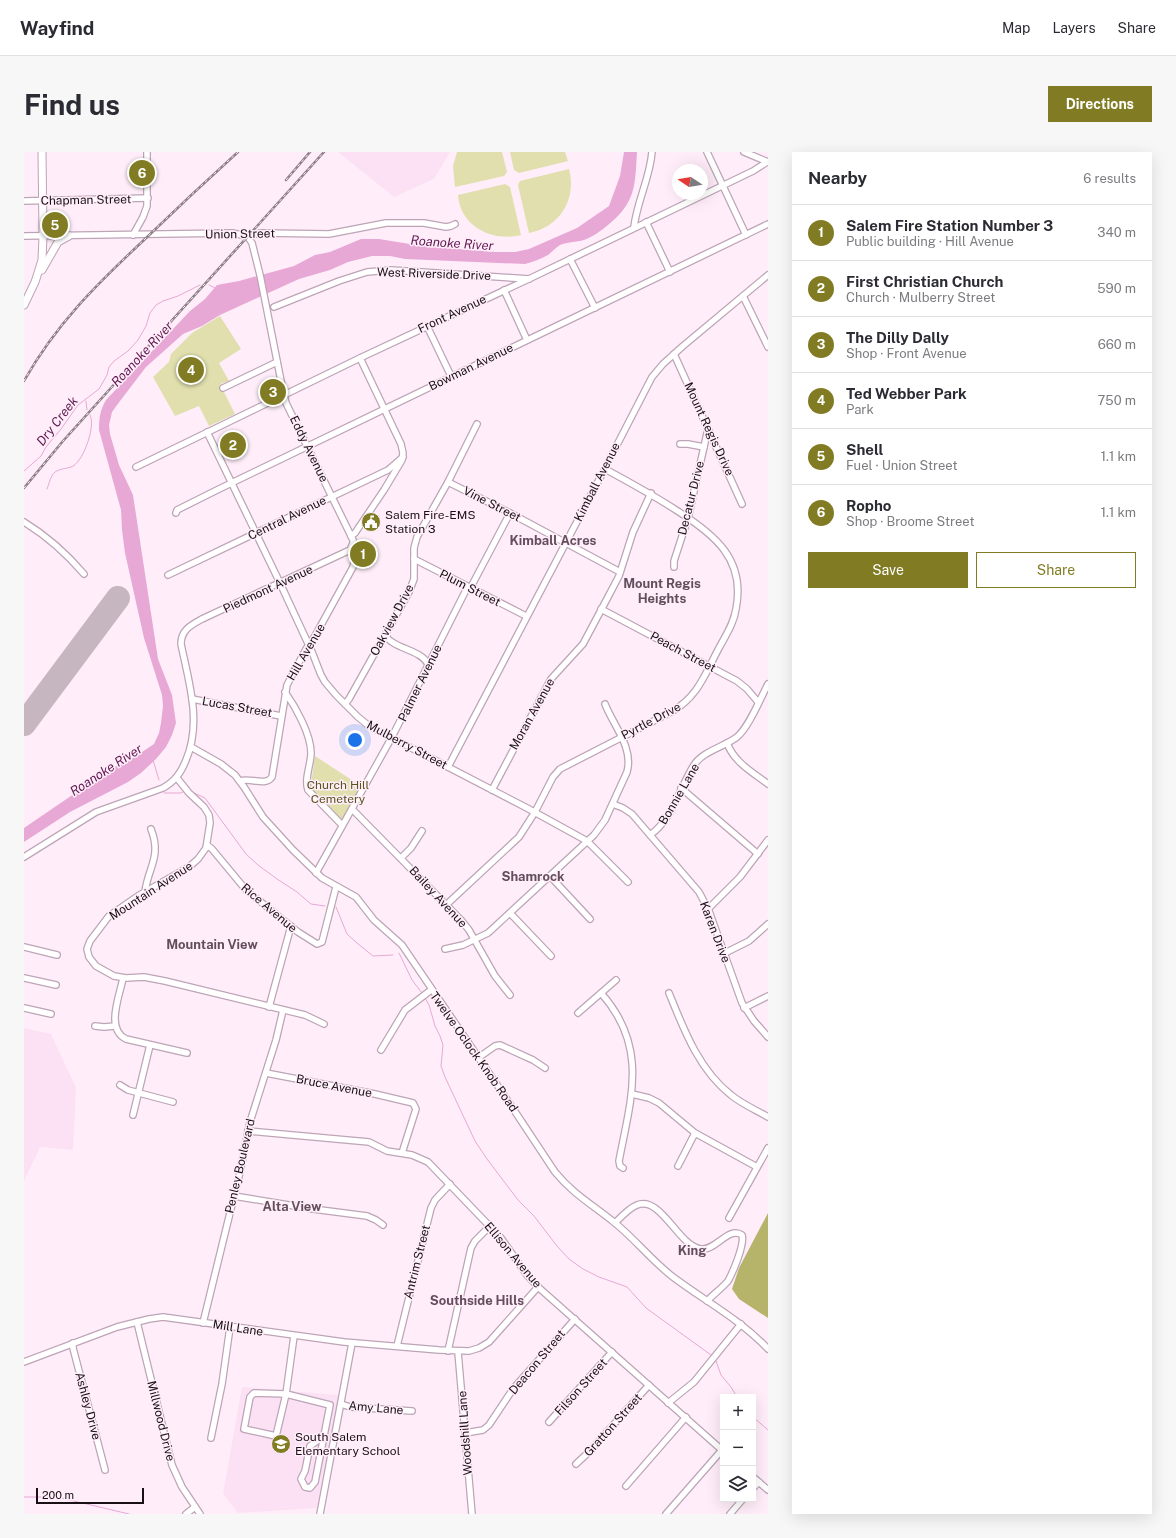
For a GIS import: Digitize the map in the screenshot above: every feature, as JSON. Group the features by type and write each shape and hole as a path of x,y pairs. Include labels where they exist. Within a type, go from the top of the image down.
{"main road":[{"path":"38,275 42,260 43,236 42,152"},
{"path":"24,305 38,275 58,242 69,236"}],"street":[{"path":"133,235 143,217 148,198 147,152"},
{"path":"634,228 637,211 650,169 652,152"},
{"path":"707,152 746,234"},
{"path":"744,152 768,162"},
{"name":"Front Avenue","path":"136,467 360,358 529,279 753,171 768,162"},
{"name":"Chapman Street","path":"24,201 148,198"},
{"name":"Union Street","path":"24,236 232,233 246,236 260,233 336,233 386,223 424,222 446,227 455,224"},
{"path":"646,222 670,272"},
{"name":"Bowman Avenue","path":"176,513 177,510 231,483 768,224"},
{"name":"Eddy Avenue","path":"246,236 252,243 260,275 284,395 353,543"},
{"path":"570,259 596,308"},
{"name":"West Riverside Drive","path":"274,307 339,281 367,272 399,271 529,279"},
{"name":"Kimball Avenue","path":"448,767 526,616 605,469 648,383 656,371 674,354 768,275"},
{"path":"504,290 527,340"},
{"path":"743,296 768,347"},
{"path":"427,326 451,376"},
{"name":"Mount Regis Drive","path":"674,354 742,504"},
{"path":"351,536 355,533 382,494 403,457 401,444 360,358"},
{"path":"223,388 277,362"},
{"name":"Oakview Drive","path":"345,704 413,583 414,548 418,535 448,482 477,424"},
{"name":"Decatur Drive","path":"674,567 674,560 688,518 708,428"},
{"name":"Mulberry Street","path":"207,432 280,583 325,682 345,704 363,722 535,812 587,841 628,882"},
{"path":"680,444 704,447"},
{"name":"Central Avenue","path":"168,575 388,470 403,457"},
{"name":"Pyrtle Drive","path":"446,905 514,843 535,812 553,777 560,769 682,706 696,692 734,617 738,598 737,580 731,560 719,542 703,528 651,493 605,469"},
{"name":"Vine Street","path":"448,482 510,513 620,572"},
{"name":"Moran Avenue","path":"492,790 550,679 583,644 602,609 620,572 633,532 651,493"},
{"name":"Palmer Avenue","path":"316,873 392,737 466,590 470,588 476,579 510,513"},
{"path":"24,522 46,536 66,553 84,574"},
{"name":"Piedmont Avenue","path":"192,699 181,644 182,635 188,628 202,619 350,550 353,543"},
{"name":"Hill Avenue","path":"240,781 246,780 268,782 272,777 285,692 288,682 353,567 356,552 353,543"},
{"name":"Plum Street","path":"414,559 526,616"},
{"name":"Peach Street","path":"602,609 742,684 758,702"},
{"path":"385,635 392,642 425,658 428,664"},
{"name":"Bonnie Lane","path":"650,835 662,824 697,761 727,743 743,731 768,684"},
{"path":"285,692 294,705 310,744 310,762 306,785 308,790 342,826"},
{"path":"24,857 96,812 163,788 177,778 191,747 194,720 192,699"},
{"name":"Lucas Street","path":"192,699 281,716"},
{"path":"445,949 475,941 488,933 587,841 600,827 613,804 629,764 628,753 605,704"},
{"path":"727,743 737,760 768,784"},
{"name":"Twelve Oclock Knob Road","path":"191,747 221,764 240,781 263,817 316,873 336,887 356,897 374,920 402,945 555,1172 580,1198 616,1223 670,1275 741,1324 768,1348"},
{"name":"Mountain Avenue","path":"177,778 189,793 207,811 210,823 207,845 203,853 194,864 145,892 110,916 104,922 88,946 89,957 96,966 107,973 123,978 144,977 305,1015 324,1024"},
{"path":"681,788 758,854"},
{"name":"Karen Drive","path":"613,804 628,810 693,884 708,909 737,993 744,1008 768,1037"},
{"name":"Bailey Avenue","path":"352,809 466,925 495,976 510,995"},
{"path":"145,892 156,851 151,829"},
{"path":"401,858 411,848 422,831"},
{"path":"708,909 740,877 768,840"},
{"name":"Rice Avenue","path":"207,845 246,890 291,926 317,944 322,942 336,887"},
{"path":"550,876 590,919"},
{"path":"510,913 551,956"},
{"path":"723,954 749,941 768,924"},
{"path":"269,1007 291,926"},
{"path":"24,947 57,955"},
{"path":"24,978 56,985"},
{"path":"123,978 115,1017 115,1026 118,1033 124,1038 187,1053"},
{"path":"578,1013 616,980"},
{"path":"381,1050 405,1010 431,990"},
{"path":"601,992 613,1008 629,1044 634,1070 632,1094 619,1161 620,1166 623,1168"},
{"path":"669,993 688,1040 710,1073 731,1095 768,1117"},
{"path":"744,1008 768,996"},
{"path":"24,1008 51,1014"},
{"name":"Penley Boulevard","path":"203,1323 234,1196 248,1131 276,1040 283,1010"},
{"path":"95,1026 115,1026"},
{"path":"133,1115 150,1045"},
{"path":"478,1058 494,1046 500,1045 533,1060 545,1068"},
{"name":"Bruce Avenue","path":"266,1072 413,1103 416,1109 402,1153"},
{"path":"120,1085 126,1089 173,1102"},
{"path":"632,1094 649,1098 659,1103 695,1133 757,1167"},
{"name":"Ellison Avenue","path":"248,1131 369,1142 387,1151 423,1158 434,1167 508,1245 527,1275 538,1287 720,1448"},
{"path":"678,1166 695,1133"},
{"path":"729,1218 768,1148"},
{"name":"Antrim Street","path":"397,1346 431,1208 434,1200 450,1184"},
{"path":"234,1196 367,1216 383,1225"},
{"path":"616,1223 635,1206 645,1204 661,1213 690,1244 698,1249 711,1247 731,1233 738,1233 742,1235 743,1239 741,1250 729,1278 707,1301"},
{"path":"448,1351 472,1248 475,1241 490,1226"},
{"name":"Mill Lane","path":"24,1362 106,1331 136,1322 163,1317 352,1343 458,1352 475,1350 489,1342 538,1287"},
{"name":"Deacon Street","path":"465,1433 483,1430 489,1425 513,1389 575,1319"},
{"name":"Millwood Drive","path":"136,1322 172,1465 182,1487 200,1514"},
{"path":"668,1403 694,1382 741,1324"},
{"path":"211,1438 222,1384 230,1327"},
{"path":"294,1336 286,1394 276,1436 244,1429 252,1394 286,1394 330,1405 316,1482 310,1488 305,1486 301,1479 305,1471 310,1446 324,1436"},
{"name":"Ashley Drive","path":"73,1343 72,1348 105,1470"},
{"name":"Amy Lane","path":"320,1514 352,1343"},
{"name":"Woodshill Lane","path":"458,1352 472,1514"},
{"name":"Filson Street","path":"549,1422 612,1352"},
{"name":"Gratton Street","path":"576,1464 590,1451 649,1385"},
{"name":"Amy Lane","path":"341,1404 350,1407 412,1411"},
{"path":"626,1486 686,1417"},
{"path":"666,1514 720,1454"},
{"path":"756,1480 768,1490"},
{"path":"756,1485 759,1482"},
{"path":"730,1514 740,1502"},
{"path":"186,1514 195,1507"}],"shaded area":[{"path":"338,152 450,152 434,179 394,197"},
{"path":"624,152 637,152 636,175 629,201 617,217 596,234 587,239 560,245 548,255 525,264 405,259 390,256 372,256 348,262 330,270 299,279 220,315 202,326 183,334 146,367 112,412 109,425 110,434 119,465 133,495 158,659 172,695 176,723 166,747 141,773 128,782 70,812 24,842 24,828 109,770 133,758 154,744 159,733 161,723 163,706 162,695 144,638 125,553 121,510 99,430 100,414 106,400 190,311 205,299 217,285 239,281 294,266 315,255 330,252 361,239 379,239 422,246 495,252 515,252 529,249 577,228 609,206 620,176"},
{"path":"24,1028 51,1034 76,1088 73,1150 40,1147 24,1181"},
{"path":"768,1213 768,1318 739,1299 732,1289 739,1268"},
{"name":"South Salem Elementary School","path":"242,1387 339,1395 317,1508 238,1513 223,1494"}],"green space":[{"path":"457,152 502,152 507,172 504,176 455,187 453,166"},
{"path":"510,152 565,152 568,161 519,173 514,170"},
{"path":"569,169 571,180 570,191 564,210 549,225 540,230 529,233 518,185 520,181"},
{"path":"505,184 510,187 521,235 510,237 500,236 489,234 480,230 471,224 460,206 458,195"},
{"path":"220,316 241,349 219,363 229,381 222,383 219,387 220,390 224,392 235,414 209,426 199,406 175,416 153,377 169,362 171,354 192,333"},
{"name":"Church Hill Cemetery","path":"315,756 361,786 342,821 340,821 311,789"}],"waterway":[{"name":"Dry Creek","path":"24,471 41,456 46,447 78,405 99,389 107,375 109,367 114,361 128,351 138,340 146,326 150,313 156,305 200,285"},
{"name":"Dry Creek","path":"209,285 215,288"},
{"path":"86,401 87,410"},
{"path":"47,489 51,477 55,472 73,466 81,457 90,434 90,415"},
{"path":"153,760 159,780"},
{"path":"164,793 183,792"},
{"path":"192,792 205,798 246,854 258,865 297,892 311,904 325,906"},
{"path":"336,907 347,934 357,943 373,956 393,955"},
{"path":"399,953 412,980 422,993"},
{"path":"425,998 429,1005 435,1026 443,1045 441,1066 445,1077 475,1141 518,1200 534,1216 569,1259 583,1269 599,1277 627,1287 646,1308 711,1355"},
{"path":"716,1361 721,1375 735,1394"},
{"path":"756,1420 768,1430"},
{"path":"24,1497 57,1497 129,1514"}],"runway":[{"path":"24,724 118,598"}],"railway":[{"path":"24,381 36,360 78,306 167,218 238,152"},
{"path":"286,180 310,152"},
{"path":"24,488 63,441 324,152"}],"place":[{"name":"Ropho","path":"142,173"},
{"name":"Shell","path":"55,225"},
{"name":"Ted Webber Park","path":"191,370"},
{"name":"The Dilly Dally","path":"273,392"},
{"name":"First Christian Church","path":"233,445"},
{"name":"Salem Fire-EMS Station 3","path":"371,522"},
{"name":"Salem Fire Station Number 3","path":"363,554"},
{"name":"South Salem Elementary School","path":"281,1444"}],"district":[{"name":"Kimball Acres","path":"553,540"},
{"name":"Mount Regis Heights","path":"662,590"},
{"name":"Shamrock","path":"533,876"},
{"name":"Mountain View","path":"212,944"},
{"name":"Alta View","path":"292,1206"},
{"name":"King","path":"692,1250"},
{"name":"Southside Hills","path":"477,1300"}],"water label":[{"name":"Roanoke River","path":"452,243"},
{"name":"Roanoke River","path":"142,354"},
{"name":"Roanoke River","path":"106,770"}]}
